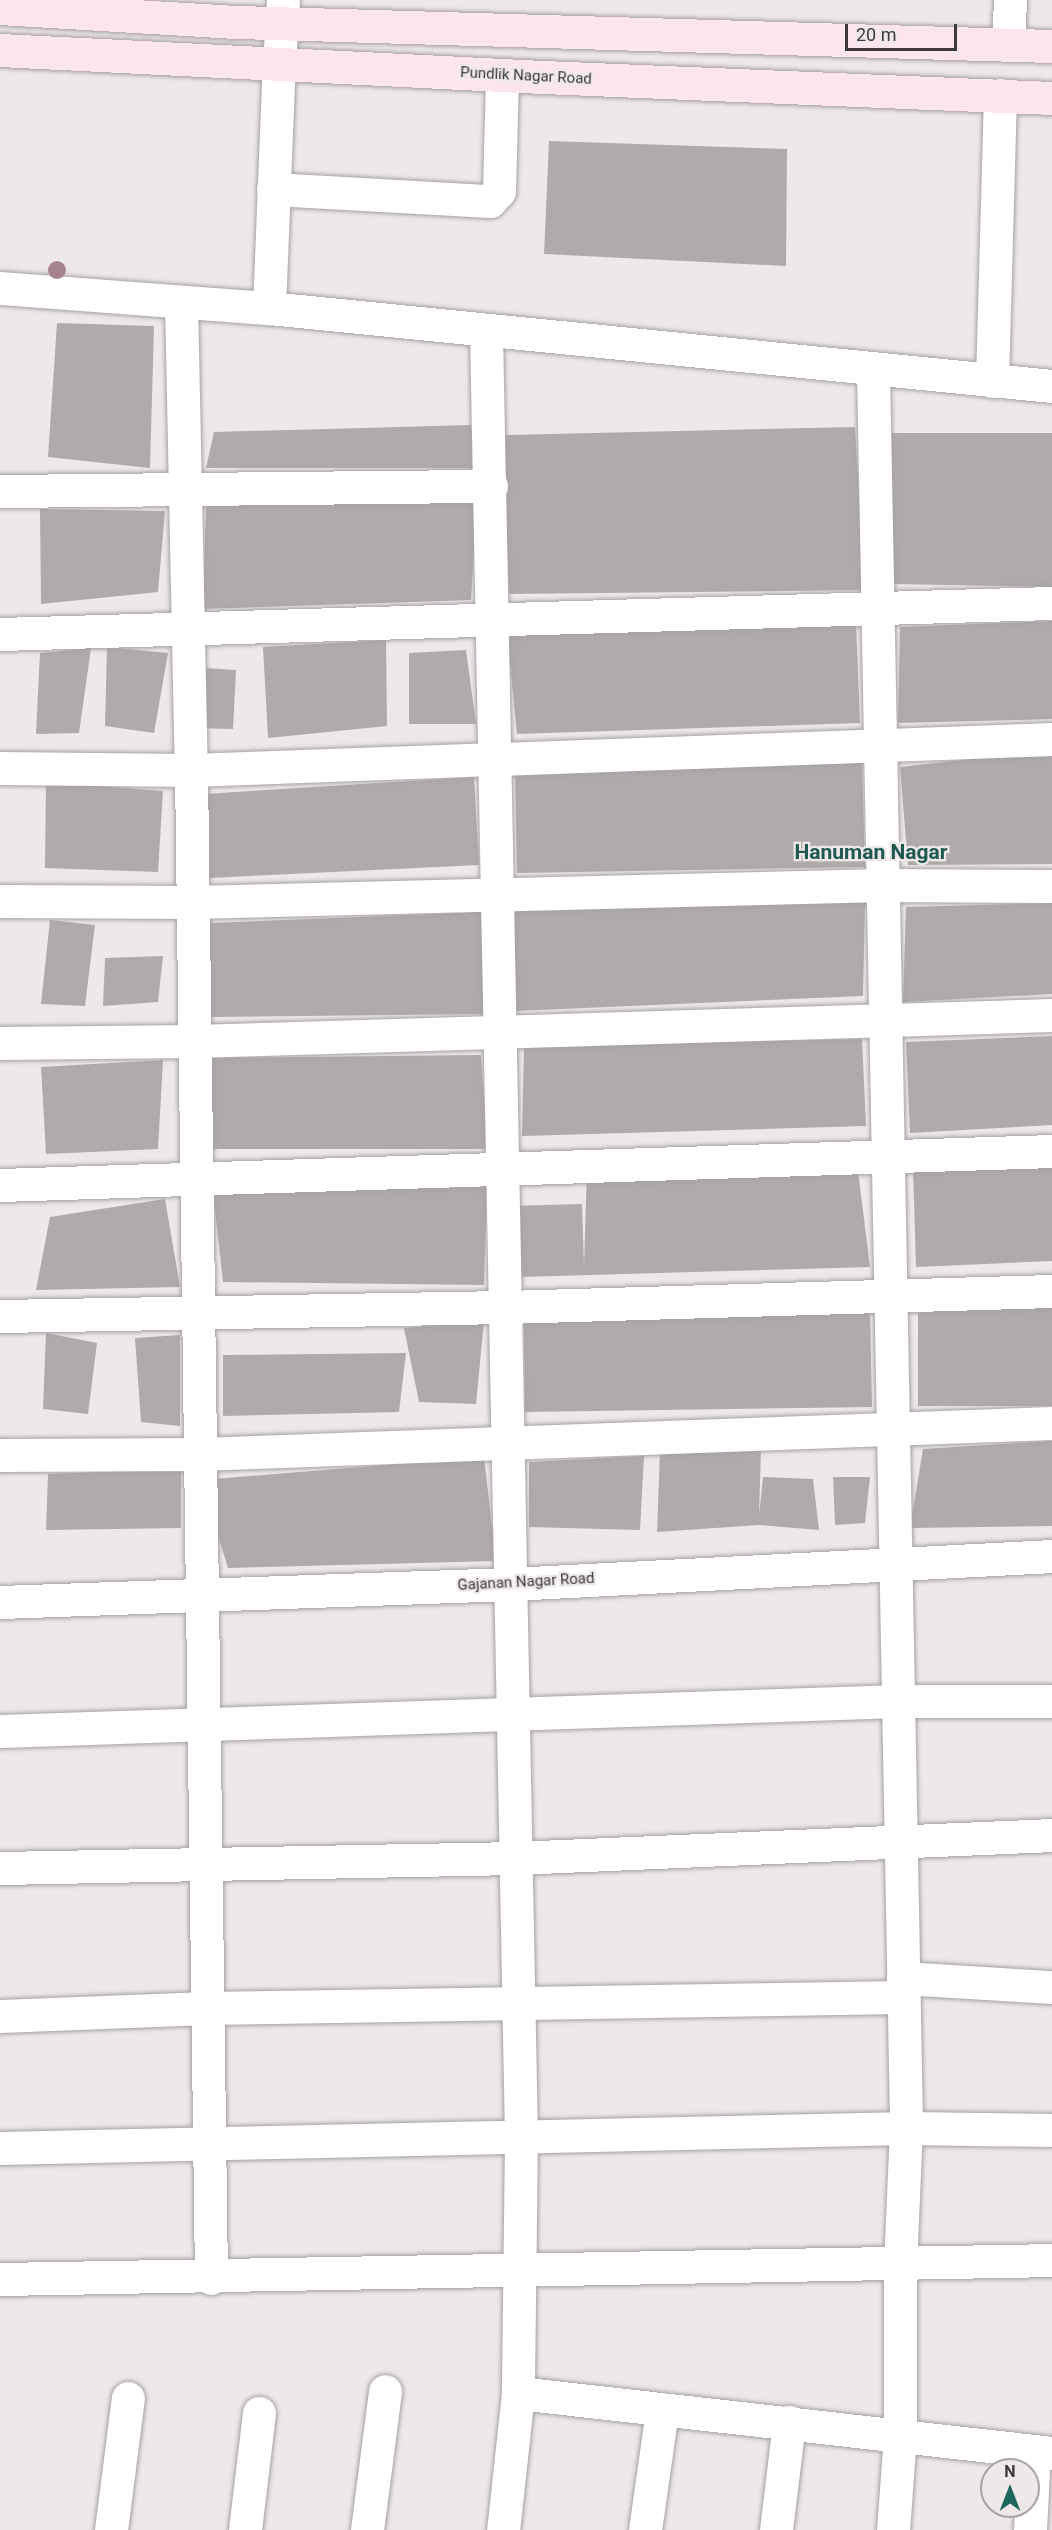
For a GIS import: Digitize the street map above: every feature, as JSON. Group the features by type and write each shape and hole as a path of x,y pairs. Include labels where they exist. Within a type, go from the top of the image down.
{"main road":[{"path":"0,8 282,12 1052,46"},
{"name":"Pundlik Nagar Road","path":"0,50 502,76 1052,98"}],"street":[{"path":"1008,44 1010,0"},
{"path":"268,308 282,12"},
{"path":"273,189 490,201 499,191 502,76"},
{"path":"992,381 1000,96"},
{"path":"0,288 268,308 1052,386"},
{"path":"181,302 191,770 211,2278"},
{"path":"486,331 498,758 522,2267 518,2393 503,2530"},
{"path":"873,370 906,2128 900,2266 900,2435 893,2530"},
{"path":"0,491 490,486"},
{"path":"0,634 1052,603"},
{"path":"0,768 191,770 880,743 1052,739"},
{"path":"0,900 193,902 883,885 1052,886"},
{"path":"0,1043 195,1041 886,1022 1052,1015"},
{"path":"0,1185 1052,1151"},
{"path":"0,1316 506,1307 1052,1291"},
{"path":"0,1455 200,1454 1052,1423"},
{"name":"Gajanan Nagar Road","path":"0,1602 202,1593 511,1584 1052,1556"},
{"path":"0,1731 899,1701 1052,1701"},
{"path":"0,1868 515,1858 901,1839 1052,1835"},
{"path":"0,2016 207,2008 518,2006 903,1988 1052,1987"},
{"path":"0,2148 906,2128 1052,2130"},
{"path":"0,2279 211,2278 522,2267 900,2266 1052,2260"},
{"path":"367,2530 385,2391"},
{"path":"518,2393 662,2411 789,2422 1043,2452 1030,2530"},
{"path":"111,2530 128,2398"},
{"path":"645,2530 662,2411"},
{"path":"244,2530 259,2413"},
{"path":"776,2530 789,2422"}],"building":[{"path":"549,141 787,149 786,266 544,254"},
{"path":"57,323 154,326 150,468 48,457"},
{"path":"471,425 474,468 206,468 214,432"},
{"path":"855,427 865,590 509,594 504,435"},
{"path":"890,433 1052,433 1052,587 892,584"},
{"path":"477,501 471,600 203,609 206,506"},
{"path":"40,509 165,511 158,592 41,604"},
{"path":"1052,621 1052,719 898,723 900,627"},
{"path":"856,622 860,723 517,734 507,633"},
{"path":"386,640 387,726 268,738 263,647"},
{"path":"107,647 168,653 154,733 105,726"},
{"path":"91,648 79,733 36,734 40,653"},
{"path":"466,650 476,724 409,724 409,653"},
{"path":"204,668 236,670 233,729 190,728"},
{"path":"1052,750 1052,864 908,865 900,767"},
{"path":"862,761 865,867 517,873 515,774"},
{"path":"474,777 479,865 210,878 204,794"},
{"path":"46,782 163,791 158,872 45,868"},
{"path":"865,902 863,996 515,1011 515,908"},
{"path":"1052,903 1052,994 903,1002 906,907"},
{"path":"481,912 486,1014 208,1017 210,923"},
{"path":"50,920 95,925 85,1006 41,1004"},
{"path":"163,956 158,1002 103,1006 105,958"},
{"path":"1052,1036 1052,1125 910,1133 906,1042"},
{"path":"862,1039 866,1126 522,1136 524,1047"},
{"path":"481,1055 487,1149 213,1149 195,1058"},
{"path":"163,1060 158,1149 46,1154 41,1067"},
{"path":"1052,1166 1052,1261 916,1267 913,1169"},
{"path":"587,1167 858,1171 870,1267 519,1277 505,1206 582,1204 584,1266"},
{"path":"487,1187 484,1285 223,1282 213,1192"},
{"path":"165,1199 180,1287 36,1290 50,1217"},
{"path":"1052,1299 1052,1406 918,1406 918,1313"},
{"path":"870,1311 872,1407 525,1412 524,1321"},
{"path":"484,1321 476,1404 419,1402 404,1328"},
{"path":"46,1333 97,1343 88,1414 43,1409"},
{"path":"180,1335 180,1426 141,1422 135,1338"},
{"path":"406,1353 399,1412 223,1416 223,1355"},
{"path":"1052,1441 1052,1526 910,1528 923,1449"},
{"path":"761,1449 759,1516 763,1477 813,1479 819,1530 759,1525 657,1532 660,1451"},
{"path":"644,1456 640,1530 529,1527 529,1462"},
{"path":"484,1457 496,1561 228,1568 201,1480"},
{"path":"181,1469 181,1528 46,1530 48,1474"},
{"path":"833,1477 870,1477 865,1523 835,1525"}],"district":[{"name":"Hanuman Nagar","path":"871,852"}]}
